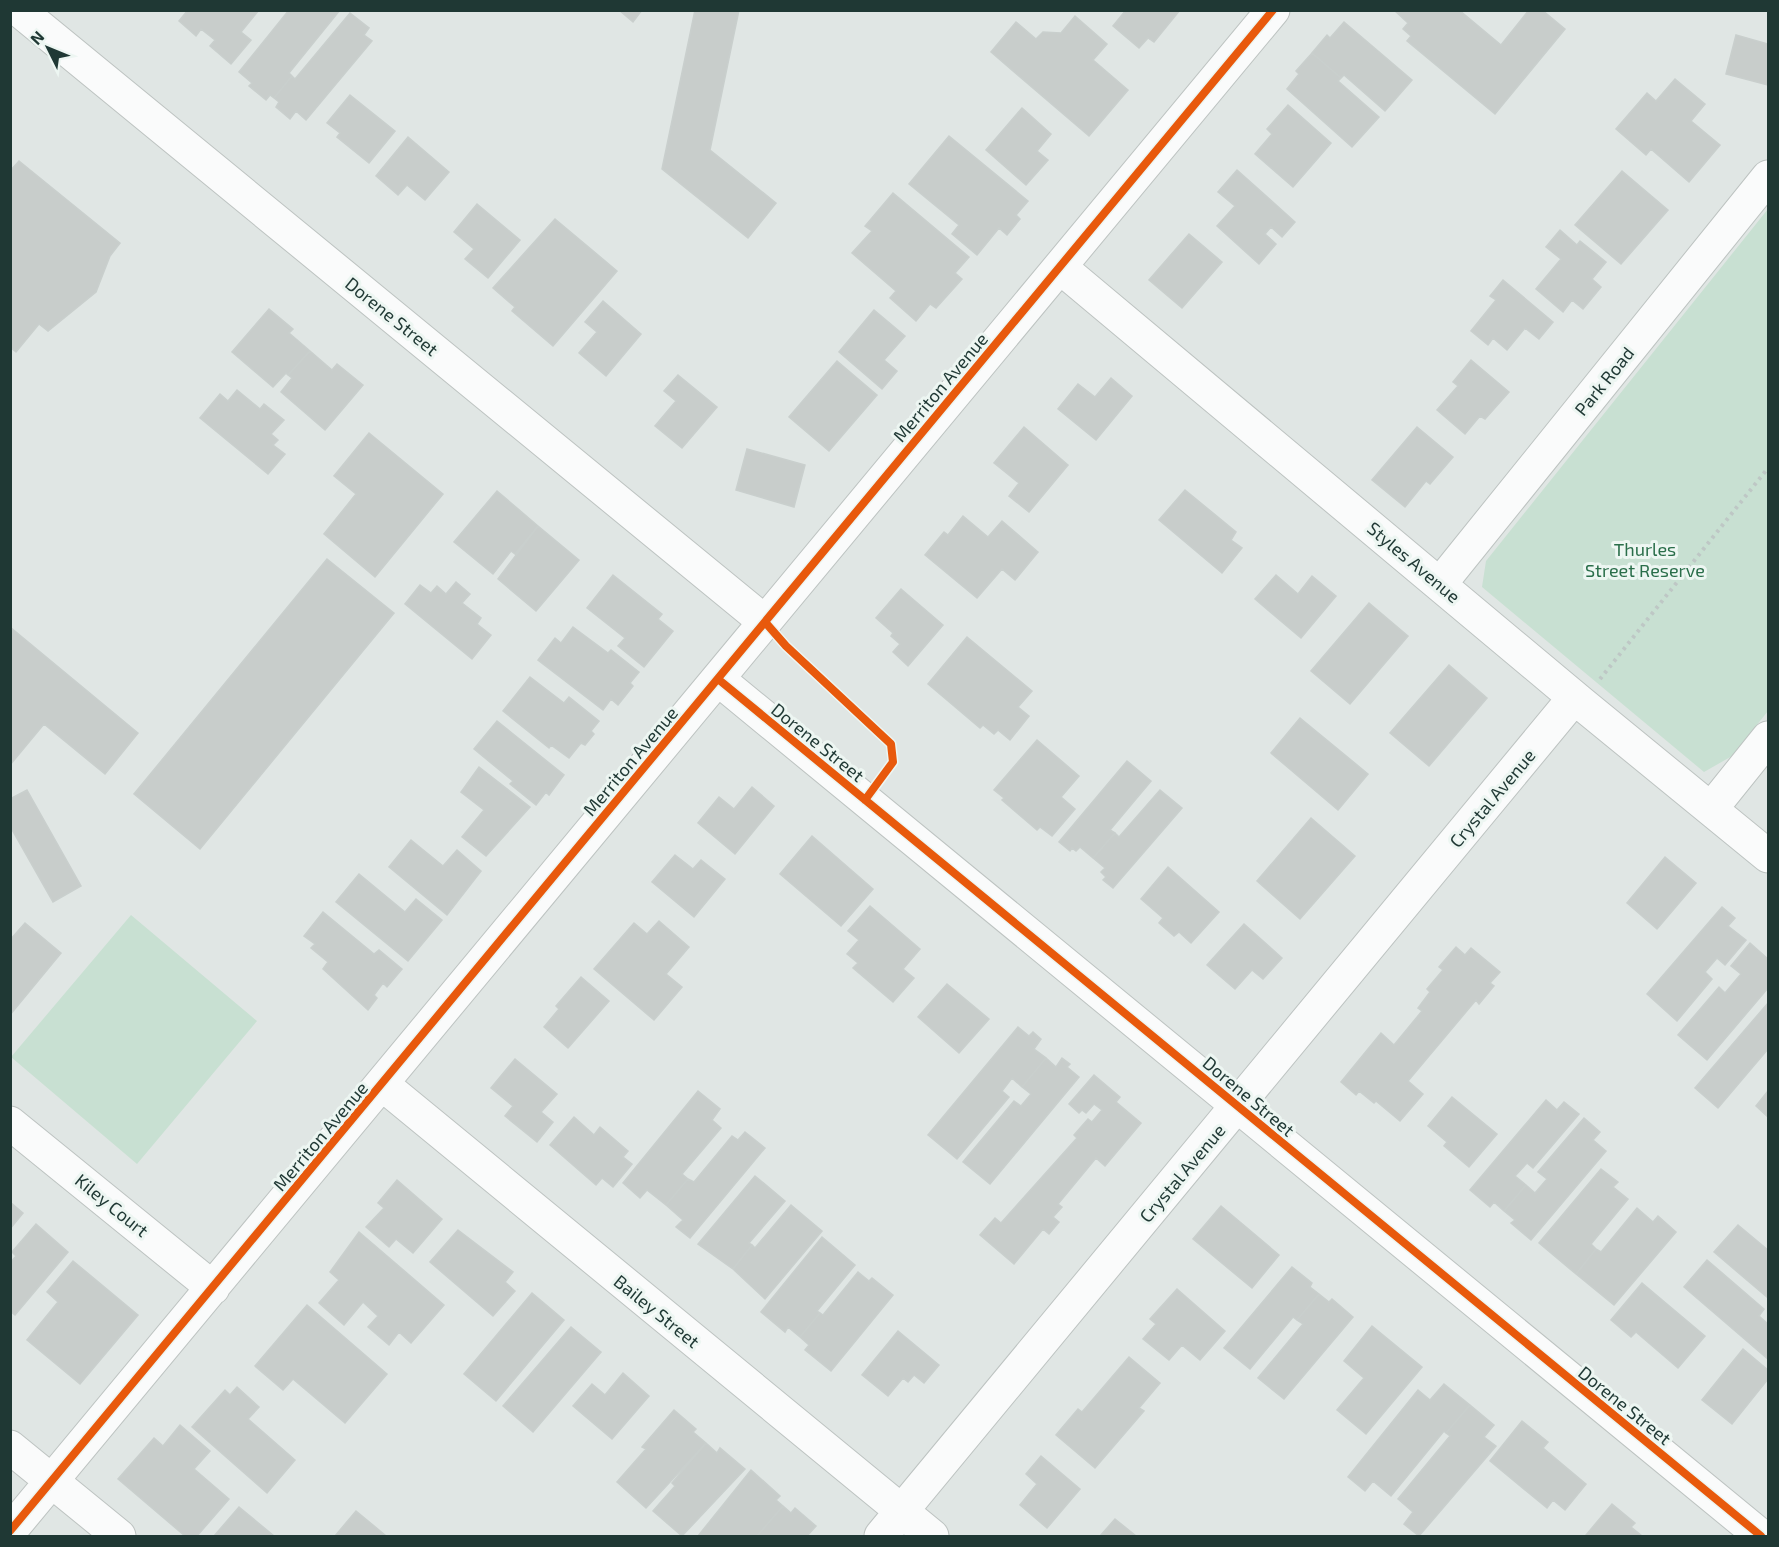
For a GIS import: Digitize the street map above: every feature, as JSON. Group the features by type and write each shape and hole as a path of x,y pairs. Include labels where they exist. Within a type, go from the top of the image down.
{"street":[{"name":"Dorene Street","path":"19,10 765,622"},
{"name":"Merriton Avenue","path":"10,1532 1273,10"},
{"name":"Park Road","path":"1440,584 1768,177"},
{"name":"Styles Avenue","path":"1060,267 1768,856"},
{"name":"Dorene Street","path":"718,679 1237,1106 1761,1531"},
{"name":"Crystal Avenue","path":"881,1536 1237,1106 1578,700"},
{"path":"1711,809 1768,738"},
{"name":"Bailey Street","path":"382,1084 932,1536"},
{"name":"Kiley Court","path":"10,1123 213,1288"},
{"path":"10,1447 119,1536"}],"path":[{"path":"1578,700 1768,468"}],"green space":[{"name":"Thurles Street Reserve","path":"1768,209 1768,711 1732,756 1704,772 1482,587 1486,561"},
{"path":"131,915 257,1021 137,1164 11,1057"}],"building":[{"path":"188,10 259,10 241,32 251,40 231,64 210,46 215,40 201,29 196,36 179,21"},
{"path":"289,10 340,10 289,73 292,76 274,98 270,95 266,100 249,86 252,83 239,72"},
{"path":"619,10 642,10 633,22"},
{"path":"695,10 739,10 710,150 776,203 748,238 662,169"},
{"path":"1126,10 1180,10 1154,42 1148,38 1139,48 1113,26"},
{"path":"1394,10 1459,10 1501,45 1529,10 1542,10 1565,29 1495,114 1407,41 1411,36 1403,29 1408,23"},
{"path":"350,13 369,28 364,35 372,41 306,120 296,111 290,119 276,107 279,102 274,98 292,76 295,79"},
{"path":"1075,16 1107,44 1093,60 1128,90 1089,136 991,52 1016,22 1036,39 1043,32 1061,33"},
{"path":"1344,22 1412,80 1385,111 1344,75 1341,78 1312,53 1327,35 1330,38"},
{"path":"1736,35 1768,44 1768,85 1726,74"},
{"path":"1312,53 1341,78 1338,81 1379,117 1352,147 1287,89 1299,74 1296,71"},
{"path":"1675,79 1705,104 1691,121 1720,145 1689,182 1651,149 1646,155 1616,129 1647,93 1656,101"},
{"path":"350,95 395,131 369,163 337,137 340,133 327,123"},
{"path":"1288,105 1331,143 1293,187 1255,154 1272,134 1267,129"},
{"path":"1022,108 1051,134 1037,151 1048,160 1026,185 986,150"},
{"path":"949,136 1028,201 1016,215 1020,219 1007,235 999,228 977,255 952,234 959,225 909,184"},
{"path":"408,137 449,172 425,200 407,185 398,195 376,176"},
{"path":"19,161 120,243 110,256 96,292 48,331 39,324 16,352 10,347 10,171"},
{"path":"1237,170 1295,222 1282,237 1271,227 1265,234 1276,244 1259,264 1217,226 1235,206 1218,192"},
{"path":"1622,171 1668,210 1621,264 1575,225"},
{"path":"893,193 969,257 955,273 962,279 936,308 930,304 916,321 890,298 896,291 852,253 872,231 865,226"},
{"path":"477,204 520,240 488,278 465,259 474,249 454,232"},
{"path":"555,219 617,271 553,346 512,311 515,307 493,288"},
{"path":"1560,230 1577,245 1580,241 1606,262 1592,279 1601,287 1583,309 1572,300 1563,312 1536,289 1561,259 1546,247"},
{"path":"1189,234 1222,262 1182,308 1149,280"},
{"path":"1503,280 1553,322 1539,339 1525,328 1507,350 1493,338 1488,345 1471,331 1496,300 1490,296"},
{"path":"603,301 641,334 606,376 579,353 597,332 585,322"},
{"path":"269,309 293,329 289,333 310,351 288,375 286,373 273,387 232,352"},
{"path":"874,310 905,336 884,360 897,371 882,389 839,352"},
{"path":"310,351 332,370 337,364 363,385 325,430 281,392 292,378 288,375"},
{"path":"1471,360 1509,392 1485,419 1480,416 1465,434 1437,410 1458,386 1453,382"},
{"path":"837,361 877,395 829,451 789,417"},
{"path":"678,375 717,407 682,448 655,426 676,401 664,391"},
{"path":"1111,378 1132,396 1096,440 1058,409 1078,384 1095,397"},
{"path":"237,390 260,409 264,404 284,420 271,434 278,440 273,445 285,454 268,474 200,418 220,394 228,401"},
{"path":"1024,427 1068,465 1029,512 1009,496 1019,483 994,463"},
{"path":"1417,427 1453,457 1430,484 1426,481 1405,507 1372,480"},
{"path":"369,433 443,494 375,577 324,534 356,494 334,476"},
{"path":"747,449 805,465 794,507 736,490"},
{"path":"1185,490 1236,532 1231,540 1242,548 1222,573 1159,520"},
{"path":"497,491 538,526 515,554 511,551 493,574 454,542"},
{"path":"963,516 988,537 1002,521 1038,552 1015,580 1002,569 977,598 925,555 944,532 948,535"},
{"path":"538,526 579,560 536,611 498,579"},
{"path":"327,559 394,613 200,849 134,794"},
{"path":"613,575 662,614 658,619 673,631 644,667 618,646 625,638 587,608"},
{"path":"1276,575 1298,594 1312,576 1336,596 1301,638 1255,599"},
{"path":"456,582 470,594 462,603 481,618 477,624 491,635 472,659 405,604 420,585 431,593 437,586 446,594"},
{"path":"901,589 943,625 908,666 893,652 900,644 891,636 893,633 876,618"},
{"path":"1369,603 1408,636 1350,704 1311,671"},
{"path":"10,627 138,733 105,774 44,724 10,765"},
{"path":"573,627 608,653 611,650 639,672 630,683 633,686 618,705 611,699 603,710 538,660 555,638 561,643"},
{"path":"967,637 1032,691 1018,707 1029,716 1010,740 998,730 994,734 983,725 980,728 928,684"},
{"path":"1449,665 1487,698 1429,766 1390,733"},
{"path":"530,677 564,703 569,697 599,721 591,731 594,734 585,745 581,743 569,758 551,745 549,748 503,711"},
{"path":"1300,718 1368,774 1338,810 1271,753"},
{"path":"497,721 564,775 549,795 546,792 536,805 510,784 513,781 474,749"},
{"path":"1037,740 1079,776 1061,797 1075,809 1052,836 1040,827 1037,830 1002,800 1004,798 994,790"},
{"path":"1127,761 1151,781 1110,830 1115,833 1093,858 1080,847 1076,851 1072,848 1070,851 1059,842"},
{"path":"479,767 530,807 486,856 462,837 484,810 461,792"},
{"path":"752,787 774,806 735,854 698,823 719,797 734,809"},
{"path":"27,790 81,886 53,902 10,826 10,799"},
{"path":"1160,790 1182,808 1113,888 1103,880 1106,877 1101,872 1105,868 1093,858 1115,833 1119,837"},
{"path":"1311,818 1355,856 1300,919 1257,881"},
{"path":"812,836 873,889 841,926 780,874"},
{"path":"411,840 443,866 457,850 481,871 447,915 389,867"},
{"path":"675,855 693,869 701,860 725,879 694,917 652,882"},
{"path":"1665,857 1696,883 1657,929 1627,903"},
{"path":"1168,867 1219,912 1191,943 1179,932 1174,936 1159,923 1163,918 1141,899"},
{"path":"359,874 405,912 416,899 442,920 408,961 336,902"},
{"path":"870,906 920,949 903,969 914,978 893,1002 853,968 858,963 847,954 859,940 848,931"},
{"path":"1722,907 1735,918 1728,926 1746,940 1725,965 1717,958 1705,972 1712,979 1677,1021 1647,994"},
{"path":"323,912 374,954 379,950 402,969 387,987 383,983 374,995 377,998 368,1010 323,969 328,962 311,948 315,944 304,936"},
{"path":"659,921 689,947 666,974 682,987 654,1020 594,969 634,923 647,934"},
{"path":"25,923 61,953 10,1015 10,940"},
{"path":"1244,924 1282,958 1263,979 1252,970 1235,989 1207,965"},
{"path":"1750,943 1768,959 1768,988 1707,1060 1678,1035 1719,987 1725,993 1741,974 1731,966"},
{"path":"1456,947 1465,955 1471,948 1500,972 1490,983 1494,986 1479,1004 1476,1000 1408,1081 1423,1094 1400,1121 1376,1101 1374,1103 1359,1091 1356,1095 1341,1082 1381,1033 1394,1045 1422,1011 1418,1008 1430,992 1427,989 1443,970 1439,967"},
{"path":"581,977 609,1001 568,1048 544,1027 559,1009 556,1006"},
{"path":"947,984 989,1019 959,1053 918,1017"},
{"path":"1768,1003 1768,1049 1718,1108 1695,1088"},
{"path":"1018,1027 1029,1036 1033,1032 1041,1039 1034,1049 1046,1058 1022,1087 1012,1078 1002,1091 1009,1097 957,1159 928,1135"},
{"path":"1046,1058 1056,1067 1062,1058 1070,1064 1067,1067 1079,1077 990,1184 963,1162 1014,1101 1021,1106 1031,1094 1022,1087"},
{"path":"515,1059 557,1094 541,1112 553,1122 537,1142 505,1116 513,1106 491,1088"},
{"path":"1094,1075 1120,1097 1116,1102 1141,1123 1105,1166 1096,1158 1058,1204 1062,1207 1053,1217 1059,1222 1049,1234 1043,1229 1014,1264 980,1235 995,1218 1001,1223 1077,1138 1074,1135 1088,1119 1092,1122 1102,1110 1094,1104 1086,1113 1082,1110 1079,1113 1069,1104"},
{"path":"698,1091 720,1109 712,1120 721,1128 682,1174 688,1179 666,1205 647,1190 640,1198 623,1183"},
{"path":"1768,1091 1768,1117 1756,1106"},
{"path":"1452,1097 1497,1134 1469,1167 1444,1146 1447,1142 1428,1126"},
{"path":"1546,1100 1557,1110 1564,1102 1579,1114 1533,1168 1527,1163 1515,1176 1526,1185 1504,1211 1494,1202 1490,1207 1470,1190"},
{"path":"574,1117 594,1135 600,1127 628,1151 623,1157 632,1164 613,1187 602,1178 596,1185 550,1145"},
{"path":"1584,1118 1600,1132 1593,1140 1606,1151 1531,1240 1511,1223 1515,1220 1504,1211 1526,1185 1535,1193 1547,1179 1538,1172"},
{"path":"745,1132 765,1148 690,1238 676,1227 683,1220 666,1205 688,1179 694,1182 732,1136 738,1140"},
{"path":"1601,1169 1618,1182 1613,1187 1628,1199 1591,1244 1596,1249 1576,1274 1539,1243"},
{"path":"755,1176 785,1201 749,1243 752,1245 733,1269 698,1244"},
{"path":"397,1180 442,1219 413,1253 396,1239 389,1247 366,1227 384,1208 378,1203"},
{"path":"10,1202 23,1213 10,1229"},
{"path":"791,1205 822,1231 765,1299 733,1269 752,1245 755,1248"},
{"path":"1221,1206 1279,1255 1252,1288 1193,1239"},
{"path":"1637,1208 1653,1222 1658,1216 1676,1232 1614,1305 1576,1274 1596,1249 1601,1252"},
{"path":"36,1224 68,1252 15,1315 10,1311 10,1263 16,1256 12,1252"},
{"path":"1738,1225 1768,1250 1768,1298 1714,1252"},
{"path":"458,1230 513,1272 505,1282 515,1291 493,1316 430,1262"},
{"path":"359,1232 444,1305 411,1343 399,1332 389,1345 368,1327 378,1316 363,1302 344,1325 319,1303 339,1280 330,1272"},
{"path":"822,1237 855,1265 817,1311 820,1313 800,1337 788,1327 785,1332 761,1312"},
{"path":"1707,1260 1764,1309 1759,1316 1768,1324 1768,1359 1684,1287"},
{"path":"73,1261 138,1315 80,1384 27,1340 58,1302 47,1292"},
{"path":"1292,1267 1312,1283 1310,1287 1319,1294 1297,1320 1293,1317 1250,1369 1224,1348"},
{"path":"858,1272 869,1281 872,1278 893,1295 831,1371 805,1350 809,1345 800,1337 820,1313 823,1315"},
{"path":"1642,1283 1705,1336 1678,1368 1636,1332 1631,1337 1611,1320"},
{"path":"1177,1289 1225,1331 1200,1360 1182,1345 1169,1360 1143,1339 1156,1324 1150,1319"},
{"path":"532,1293 564,1320 496,1401 464,1374"},
{"path":"1319,1294 1329,1302 1332,1299 1353,1317 1284,1399 1258,1378 1303,1324 1297,1320"},
{"path":"307,1305 387,1374 345,1423 293,1379 283,1390 255,1366"},
{"path":"1372,1326 1422,1367 1366,1434 1337,1410 1364,1378 1344,1361"},
{"path":"571,1327 601,1352 533,1432 503,1406"},
{"path":"898,1331 939,1365 924,1383 914,1375 908,1382 903,1378 888,1396 862,1375"},
{"path":"1743,1349 1768,1370 1768,1379 1732,1424 1702,1400"},
{"path":"1129,1357 1160,1383 1139,1408 1144,1411 1095,1468 1056,1435 1078,1409 1082,1412"},
{"path":"623,1373 649,1396 612,1439 573,1406 592,1384 605,1395"},
{"path":"1444,1384 1470,1405 1446,1433 1444,1431 1391,1496 1373,1481 1365,1491 1348,1477 1418,1390 1430,1400"},
{"path":"237,1387 259,1407 248,1419 295,1460 267,1493 192,1427 225,1390 230,1395"},
{"path":"1470,1405 1494,1425 1484,1437 1496,1446 1419,1536 1404,1524 1413,1512 1398,1499 1450,1436 1446,1433"},
{"path":"674,1410 696,1429 693,1432 706,1443 646,1508 617,1482 646,1449 642,1447"},
{"path":"1522,1421 1548,1442 1543,1448 1586,1484 1565,1510 1553,1500 1547,1508 1490,1461"},
{"path":"180,1425 210,1451 194,1469 229,1499 197,1536 185,1536 118,1479 154,1438 163,1446"},
{"path":"706,1443 717,1453 720,1448 745,1469 682,1536 653,1511 675,1486 672,1483"},
{"path":"1041,1456 1080,1489 1047,1528 1020,1505 1037,1484 1026,1474"},
{"path":"751,1470 780,1496 776,1500 783,1506 757,1536 698,1536"},
{"path":"1612,1504 1635,1523 1631,1527 1642,1536 1586,1535"},
{"path":"783,1506 791,1513 795,1508 816,1526 807,1536 757,1536"},
{"path":"239,1507 274,1536 214,1536"},
{"path":"356,1511 385,1535 335,1536"},
{"path":"1115,1519 1136,1536 1100,1536"}],"cycle path":[{"path":"10,1531 1273,10"},
{"path":"765,622 786,646 891,744 893,762 865,800"},
{"path":"718,679 1761,1536"}]}
